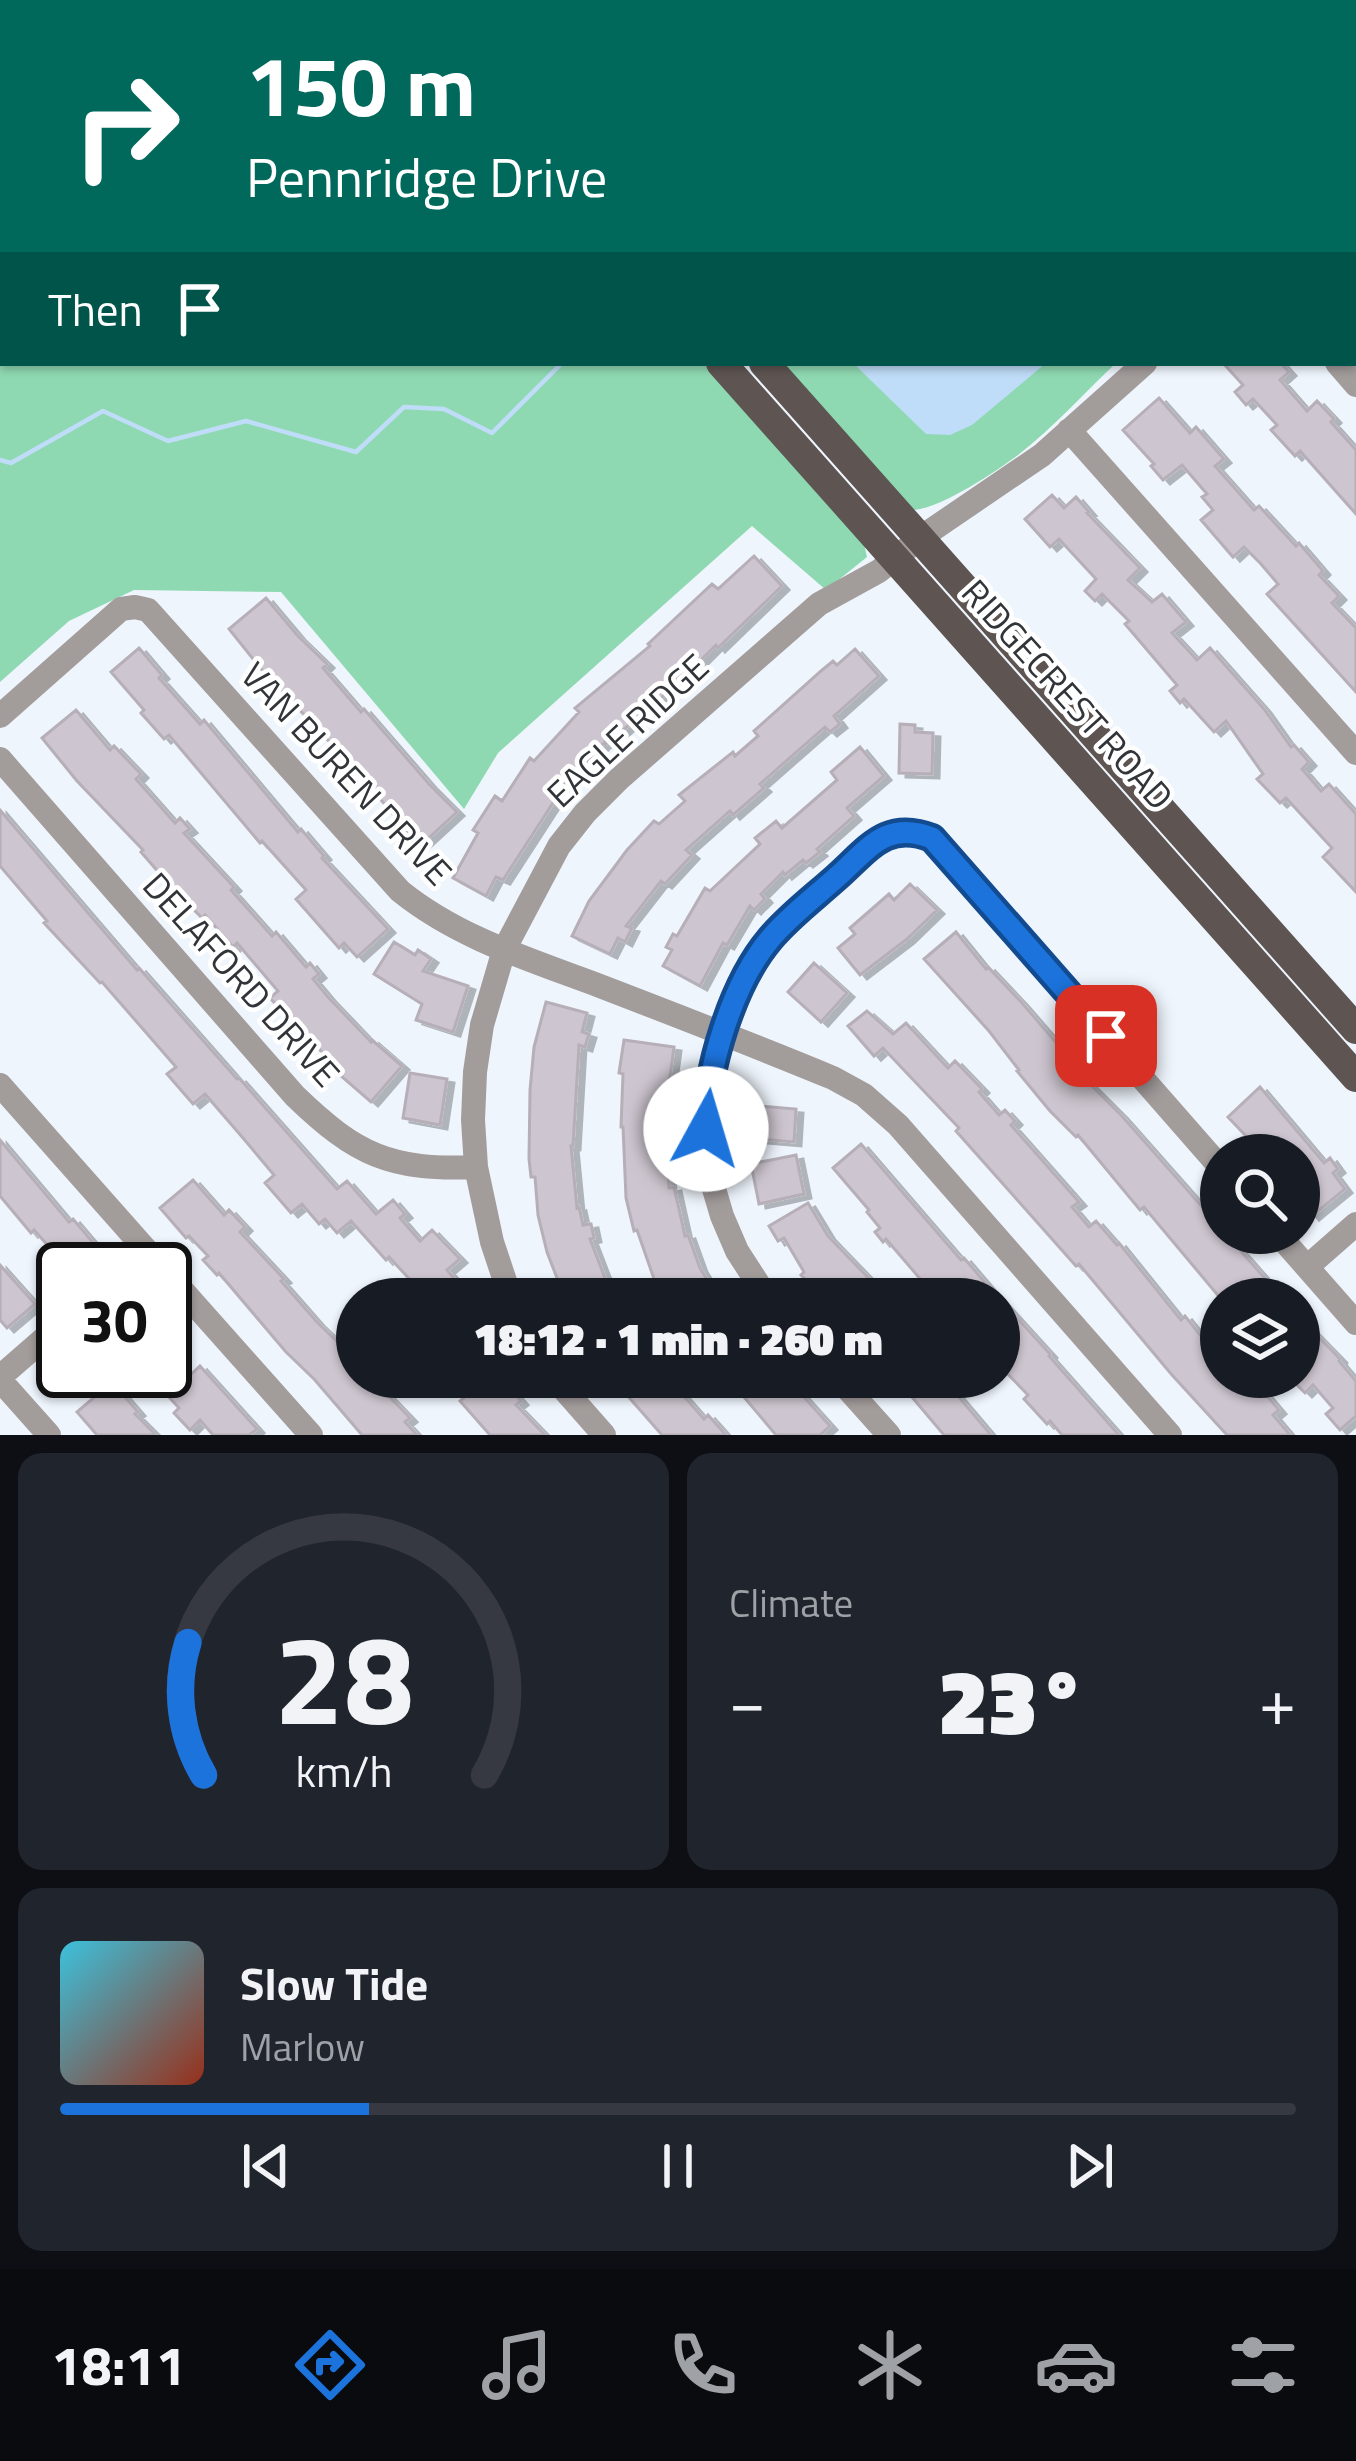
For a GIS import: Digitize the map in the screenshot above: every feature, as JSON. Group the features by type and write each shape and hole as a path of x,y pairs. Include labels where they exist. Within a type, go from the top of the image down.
{"main road":[{"name":"RIDGECREST ROAD","path":"724,366 1356,1076"},
{"name":"RIDGECREST ROAD","path":"767,366 1356,1029"}],"street":[{"name":"EAGLE RIDGE","path":"504,1278 476,1167 473,1120 482,1024 504,950 559,846 584,813 819,604 879,572 920,538 1042,455 1141,366"},
{"path":"1070,430 1356,753"},
{"name":"VAN BUREN DRIVE","path":"0,716 122,609 148,610 400,891 442,922 833,1078 887,1113 1170,1435"},
{"name":"DELAFORD DRIVE","path":"0,759 295,1096 331,1130 369,1153 406,1166 476,1167"},
{"path":"754,1278 729,1235 712,1182 706,1129 714,1063 748,974 772,937 879,839 903,830 932,838 1200,1144"},
{"path":"0,1085 139,1242"},
{"path":"1307,1268 1356,1224"},
{"path":"1295,1254 1356,1323"},
{"path":"192,1301 311,1435"},
{"path":"36,1346 0,1378 49,1435"},
{"path":"571,1398 604,1435"},
{"path":"856,1398 889,1435"}],"green space":[{"path":"0,366 711,366 862,535 867,557 826,590 752,526 498,753 464,809 281,592 134,590 69,621 0,682"},
{"path":"777,366 1113,366 1008,462 949,498 908,510"}],"water":[{"path":"856,366 1042,366 972,425 950,435 926,434"}],"building":[{"path":"1226,366 1284,366 1289,372 1280,380 1307,411 1317,401 1334,419 1331,422 1356,450 1356,514 1300,451 1295,456 1271,430 1277,425 1253,399 1246,405 1235,392 1243,385"},
{"path":"1159,398 1190,433 1196,427 1224,459 1215,466 1254,510 1259,506 1323,571 1319,575 1339,596 1332,603 1356,628 1356,692 1267,594 1278,584 1261,564 1244,547 1233,557 1201,520 1213,510 1202,497 1207,494 1182,465 1163,480 1123,430"},
{"path":"1052,495 1064,508 1076,497 1140,568 1128,580 1152,602 1162,594 1186,622 1172,633 1197,660 1210,648 1291,747 1309,762 1302,769 1321,791 1329,784 1356,814 1356,892 1323,857 1332,848 1286,798 1280,803 1257,779 1263,774 1226,721 1214,732 1184,699 1180,703 1170,691 1177,685 1125,624 1129,621 1102,594 1095,601 1085,591 1096,579 1059,539 1050,547 1025,519"},
{"path":"754,556 782,586 675,686 605,742 564,786 503,880 496,877 486,896 453,878 478,833 473,830 495,796 502,801 530,758 534,761 579,712 575,708 650,646 712,584 718,589"},
{"path":"266,598 327,664 323,668 361,712 364,709 457,812 420,846 229,629"},
{"path":"139,648 162,675 159,678 200,724 204,720 388,929 357,957 344,943 339,948 296,899 306,890 169,735 164,739 111,672"},
{"path":"855,649 879,676 834,716 840,724 830,732 825,727 760,784 764,788 686,850 692,855 665,884 661,881 626,926 632,928 625,942 618,938 610,954 572,936 589,901 627,850 654,821 659,824 685,801 679,795 733,752 735,756 758,736 754,731 821,671 833,661 837,665"},
{"path":"76,710 110,750 114,746 141,774 136,779 175,823 180,818 190,829 184,833 272,936 276,932 306,967 310,963 319,974 313,979 328,997 402,1066 371,1102 270,998 278,991 237,943 233,947 167,882 42,738"},
{"path":"900,724 915,725 915,732 933,733 932,774 899,773"},
{"path":"860,747 884,776 847,808 854,816 817,849 820,852 783,872 761,894 765,899 754,910 750,906 700,986 663,966 672,950 666,947 673,934 677,936 705,888 710,891 760,844 755,838 776,821 782,828 837,780 831,772"},
{"path":"0,810 137,970 337,1189 347,1181 376,1214 393,1200 405,1214 400,1218 420,1241 432,1230 460,1259 447,1270 454,1278 408,1278 351,1221 337,1233 325,1219 319,1224 302,1204 291,1213 265,1183 274,1175 243,1138 205,1094 193,1104 167,1074 176,1067 44,923 47,921 0,866"},
{"path":"910,884 937,910 860,975 838,948 855,934 850,928 889,894 894,900"},
{"path":"956,932 1200,1204 1200,1254 1243,1254 1265,1278 1203,1278 1078,1135 1050,1111 989,1031 924,959"},
{"path":"394,942 431,959 423,971 468,986 453,1032 416,1020 422,1004 374,974"},
{"path":"814,963 847,993 821,1022 788,992"},
{"path":"546,1002 587,1013 582,1032 589,1034 585,1047 579,1045 571,1146 577,1208 583,1225 591,1224 594,1238 590,1239 605,1278 557,1278 547,1252 529,1159 534,1047"},
{"path":"867,1011 893,1034 906,1023 948,1068 955,1061 999,1115 1005,1110 1015,1121 1011,1125 1079,1202 1072,1207 1089,1227 1096,1221 1119,1243 1181,1320 1185,1316 1200,1335 1200,1398 1269,1398 1279,1410 1273,1415 1290,1435 1227,1435 956,1131 959,1128 883,1048 874,1056 848,1026"},
{"path":"624,1040 674,1047 666,1139 669,1188 674,1187 685,1236 706,1278 654,1278 626,1198 623,1074 619,1073"},
{"path":"410,1073 447,1079 440,1125 403,1118"},
{"path":"1260,1087 1300,1134 1244,1134 1228,1117"},
{"path":"749,1105 796,1109 794,1142 747,1138"},
{"path":"0,1140 69,1222 73,1219 93,1242 45,1242 0,1196"},
{"path":"861,1144 981,1278 919,1278 875,1232 880,1228 869,1210 833,1168"},
{"path":"796,1155 804,1194 759,1204 751,1164"},
{"path":"1320,1158 1324,1163 1330,1158 1338,1169 1333,1173 1345,1189 1320,1209"},
{"path":"193,1180 224,1215 229,1210 245,1227 240,1232 336,1341 336,1398 391,1398 410,1418 405,1422 417,1435 362,1435 203,1260 208,1256 160,1208"},
{"path":"808,1203 828,1236 868,1278 804,1278 784,1238 778,1241 769,1226"},
{"path":"0,1265 35,1304 7,1328 0,1320"},
{"path":"1020,1321 1119,1435 1062,1435 1024,1399 1028,1395 1020,1387"},
{"path":"1320,1339 1356,1381 1356,1416 1340,1430 1326,1414 1333,1408 1320,1393"},
{"path":"200,1366 257,1429 249,1435 213,1435 200,1420 190,1430 174,1413 179,1408 170,1398 192,1398 192,1374"},
{"path":"93,1398 126,1398 156,1435 97,1435 77,1412"},
{"path":"518,1398 516,1405 545,1435 490,1435 460,1401"},
{"path":"629,1398 686,1398 726,1435 662,1435"},
{"path":"745,1398 805,1398 830,1426 820,1435 776,1435"},
{"path":"913,1398 960,1398 991,1435 944,1435"}],"waterway":[{"path":"0,460 11,463 103,411 168,441 246,421 356,452 404,407 444,409 492,433 559,366"}],"route":[{"path":"706,1129 717,1050 754,961 772,937 879,839 903,830 932,838 1106,1036"}]}
